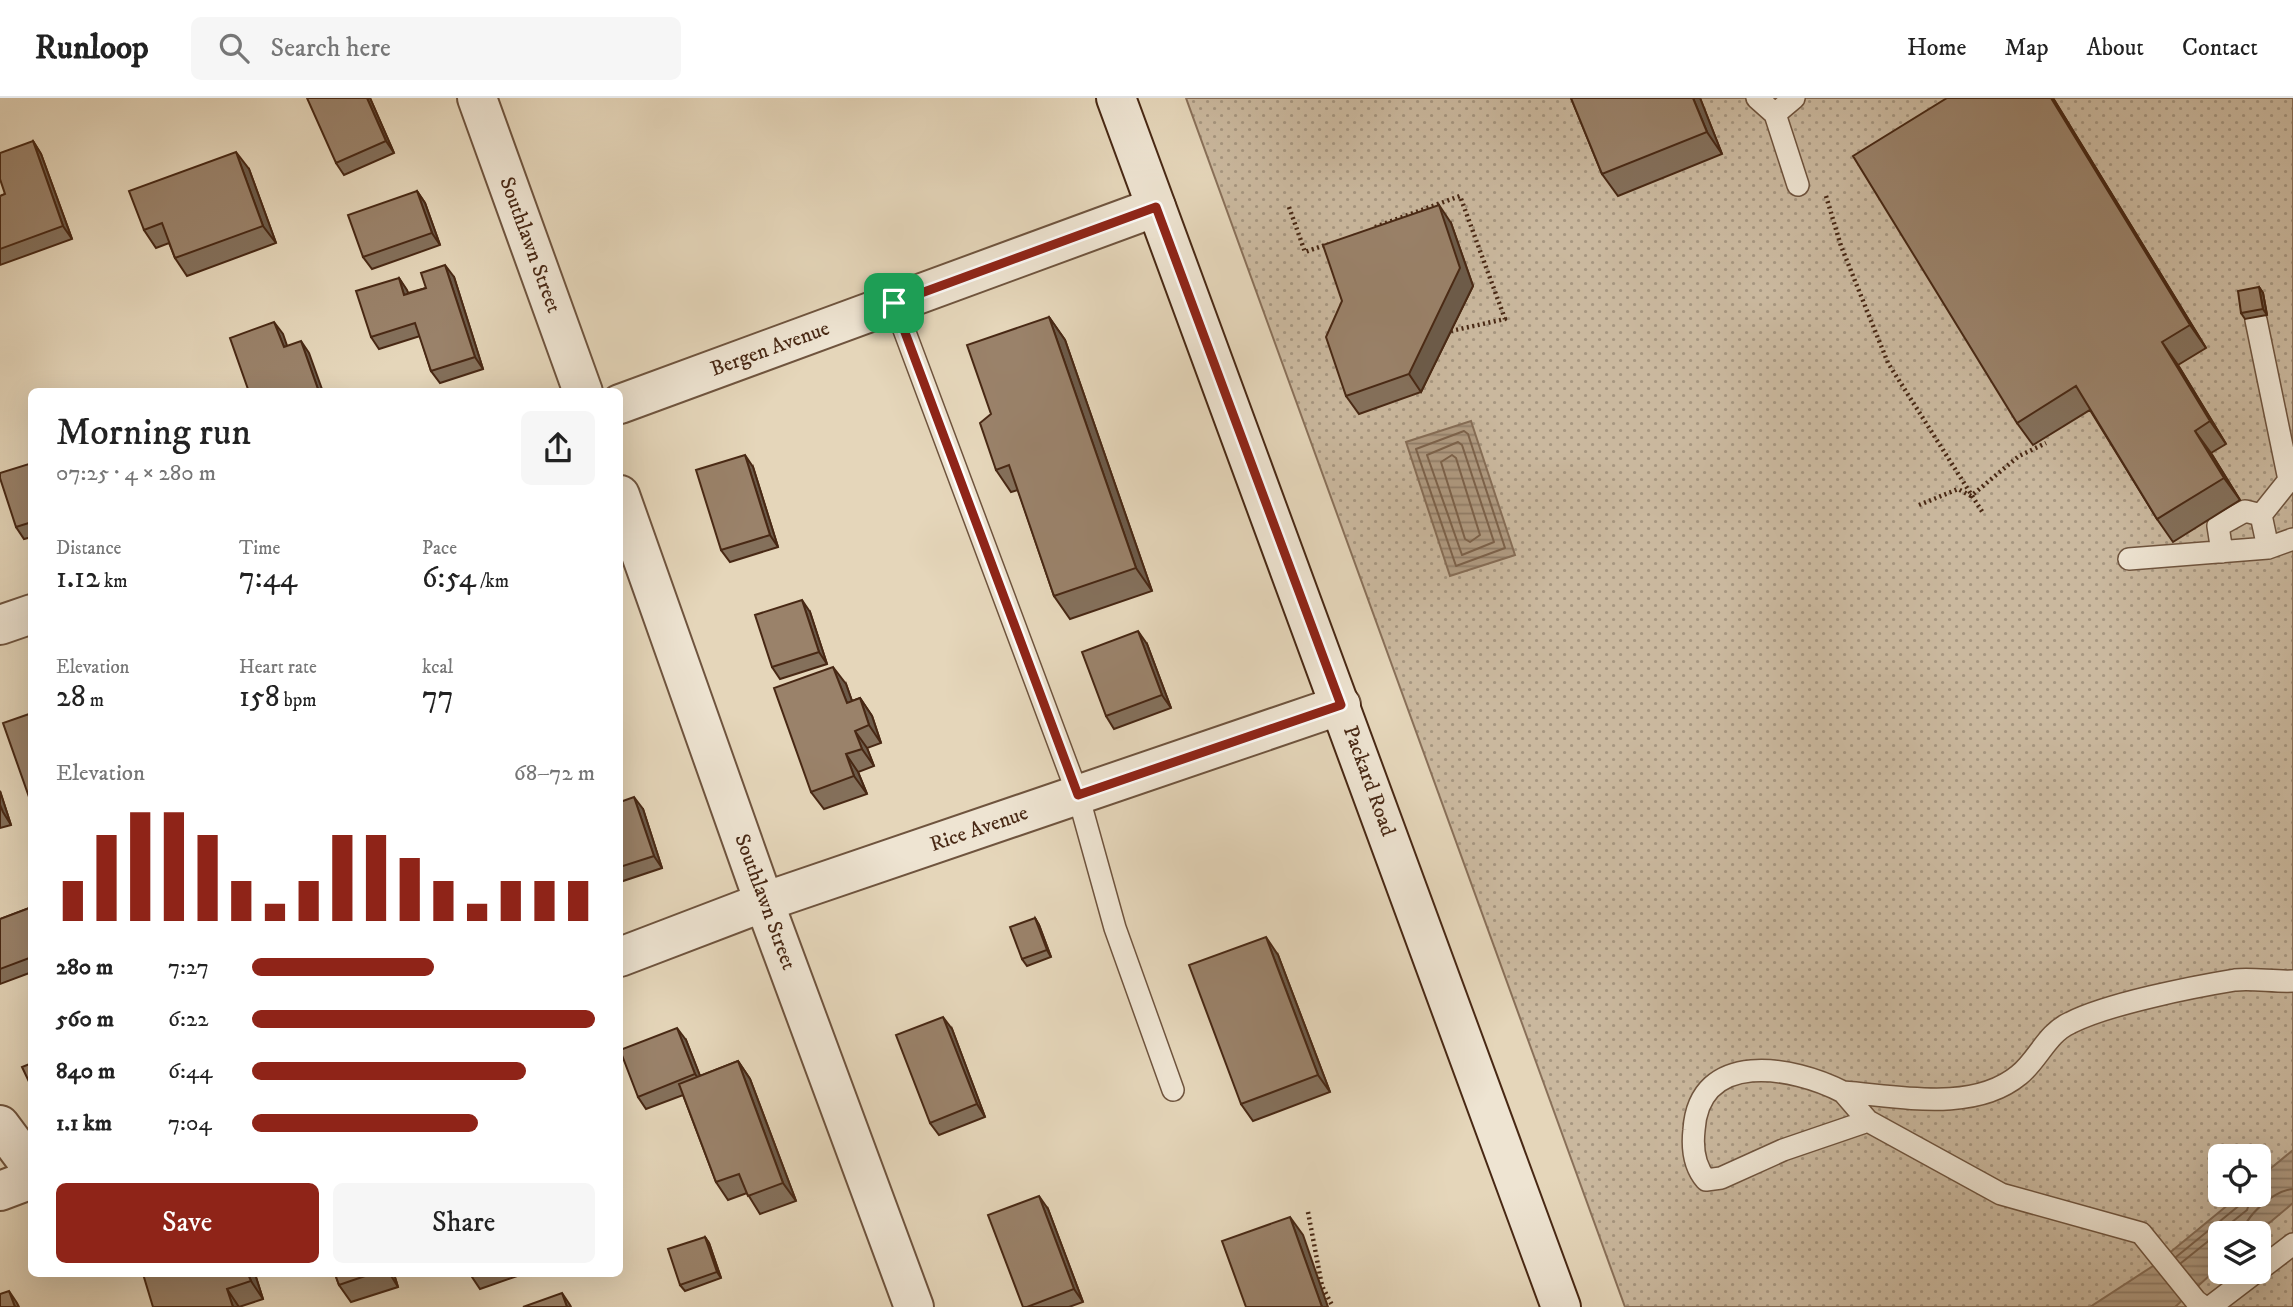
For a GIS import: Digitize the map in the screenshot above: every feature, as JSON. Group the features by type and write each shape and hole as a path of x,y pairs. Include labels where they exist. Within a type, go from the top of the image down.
{"street":[{"name":"Southlawn Street","path":"477,98 582,388"},
{"name":"Packard Road","path":"1116,98 1561,1307"},
{"name":"Bergen Avenue","path":"623,403 1156,207"},
{"name":"Southlawn Street","path":"623,503 764,902 914,1307"},
{"path":"0,625 28,615"},
{"name":"Rice Avenue","path":"623,956 764,902 1341,705"},
{"path":"0,1125 28,1163"},
{"path":"0,1191 28,1180"}],"lane":[{"path":"1757,98 1774,114 1798,185"},
{"path":"1774,114 1794,98"},
{"path":"894,303 1078,795 1115,928 1173,1090"},
{"path":"2256,320 2289,480 2261,515"},
{"path":"2222,552 2218,526 2245,511 2261,515"},
{"path":"2261,515 2268,548"},
{"path":"2129,559 2268,548 2293,539"},
{"path":"1843,1092 1917,1098 1985,1094 2008,1084 2026,1069 2056,1031 2072,1021 2125,1005 2237,980 2293,981"},
{"path":"1868,1121 1783,1150 1721,1178 1706,1180 1697,1170 1693,1139 1695,1115 1706,1089 1739,1071 1781,1070 1817,1078 1843,1092 1868,1121 2001,1194 2141,1233 2203,1305 2237,1284"},
{"path":"2271,1261 2293,1244"}],"path":[{"path":"1824,188 1841,246 1888,363 1983,513"},
{"path":"1373,228 1460,196 1505,319 1451,331"},
{"path":"1289,206 1305,252 1337,241"},
{"path":"1971,496 2020,456 2046,443"},
{"path":"1919,505 1958,489 1971,496"},
{"path":"1308,1212 1322,1286 1333,1307"}],"shaded area":[{"path":"1186,98 2293,98 2293,1307 1625,1307"}],"water":[{"path":"1471,421 1515,555 1450,576 1406,442"},
{"path":"2293,1150 2293,1203 2271,1221 2208,1221 2225,1207 2271,1207 2271,1168"},
{"path":"2208,1221 2208,1277 2175,1307 2090,1307 2156,1264"}],"building":[{"path":"307,98 367,98 386,141 336,163"},
{"path":"1571,98 1693,98 1707,132 1602,174"},
{"path":"1947,98 2051,98 2190,325 2162,342 2210,421 2195,431 2224,478 2157,519 2076,386 2017,423 1853,156"},
{"path":"33,141 63,226 0,249 0,196 5,194 0,179 0,153"},
{"path":"236,152 263,226 175,258 162,223 144,230 129,191"},
{"path":"417,191 432,233 363,257 348,215"},
{"path":"1439,205 1460,268 1409,374 1346,396 1326,337 1342,301 1323,245"},
{"path":"445,265 475,357 431,371 415,323 371,337 356,291 399,278 404,295 426,288 421,273"},
{"path":"2259,287 2263,309 2241,313 2238,291"},
{"path":"1049,317 1136,568 1054,596 1009,465 996,470 980,423 991,414 967,345"},
{"path":"274,322 284,347 301,341 318,388 248,388 230,338"},
{"path":"745,455 770,535 721,550 696,470"},
{"path":"28,464 28,523 16,527 0,473"},
{"path":"802,600 819,652 772,667 755,615"},
{"path":"1138,631 1162,695 1106,716 1082,652"},
{"path":"833,667 847,703 860,698 869,725 855,731 862,749 846,754 854,776 811,792 774,688"},
{"path":"28,714 28,794 3,723"},
{"path":"634,797 654,856 623,866 623,801"},
{"path":"28,908 28,958 0,969 0,919"},
{"path":"1035,918 1047,950 1022,959 1010,927"},
{"path":"1266,937 1318,1075 1241,1104 1189,965"},
{"path":"943,1017 977,1104 930,1123 896,1035"},
{"path":"677,1028 695,1074 638,1097 623,1058 623,1049"},
{"path":"738,1061 783,1183 748,1196 739,1174 716,1182 679,1084"},
{"path":"28,1065 28,1080 22,1067"},
{"path":"1039,1196 1074,1289 1023,1307 988,1215"},
{"path":"1290,1217 1322,1307 1246,1307 1222,1241"},
{"path":"705,1237 717,1272 680,1285 668,1249"},
{"path":"144,1277 249,1277 251,1281 227,1289 233,1307 153,1307"},
{"path":"336,1277 362,1277 339,1285"},
{"path":"9,1291 15,1307 0,1307 0,1294"},
{"path":"562,1293 567,1307 523,1307"}],"route":[{"path":"1156,207 1341,705 1078,795 894,303 1156,207"}]}
